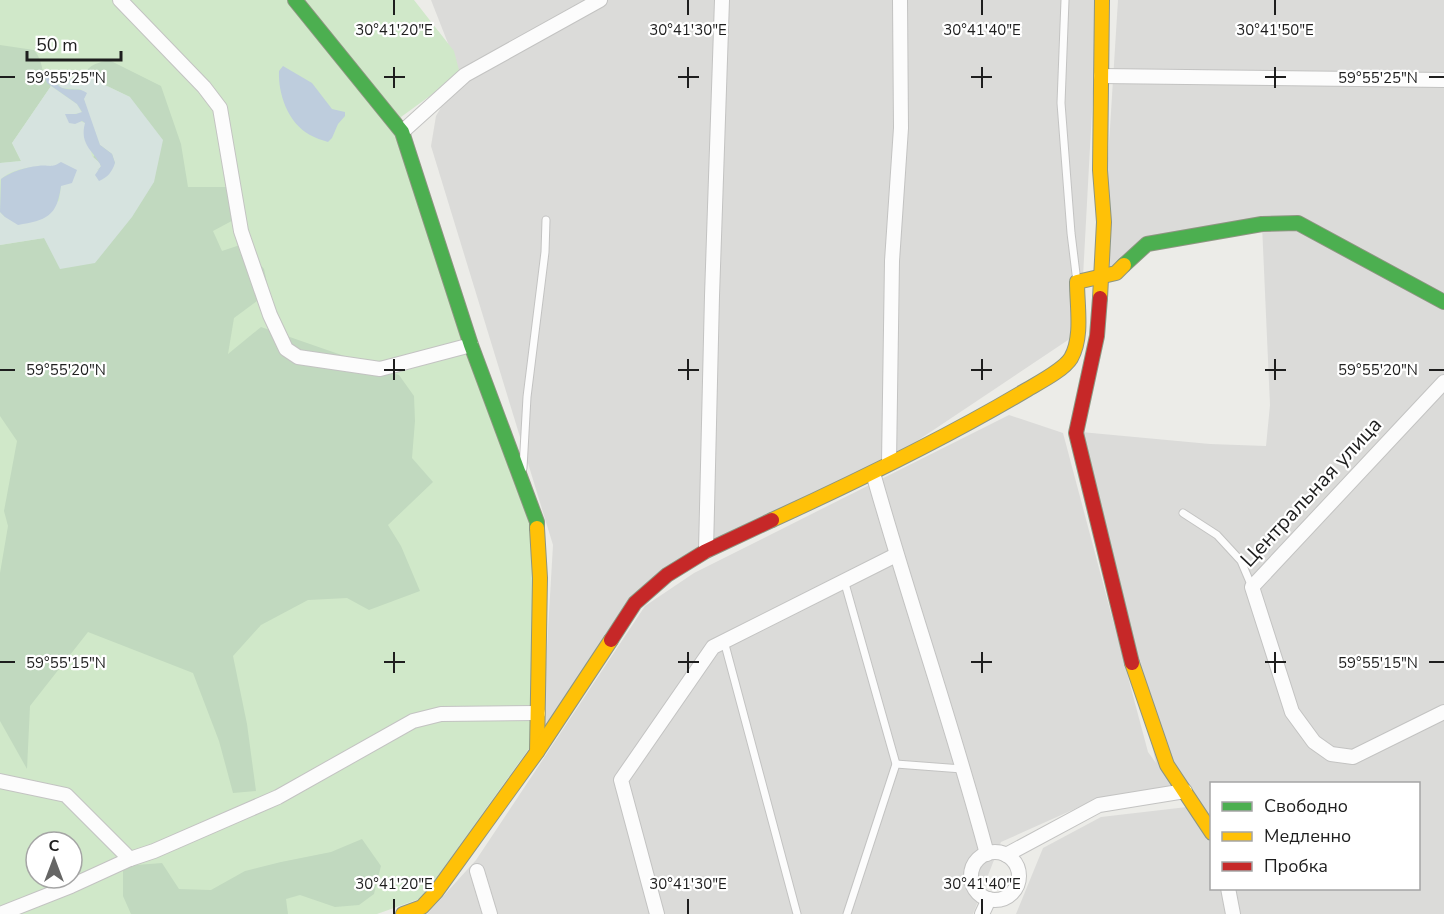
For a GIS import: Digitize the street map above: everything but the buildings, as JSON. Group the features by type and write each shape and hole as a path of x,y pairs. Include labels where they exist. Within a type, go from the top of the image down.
{"street":[{"path":"120,0 204,87 220,108 241,231 270,315 286,349 298,357 380,369 471,345"},
{"path":"295,0 402,132 471,345 537,522 539,549 537,752"},
{"path":"402,132 465,75 600,0"},
{"path":"706,551 722,0"},
{"path":"889,463 892,261 901,128 900,0"},
{"path":"1102,0 1100,170 1104,222 1102,277 1098,336 1076,432 1132,664 1167,765 1210,829"},
{"path":"1101,76 1444,80"},
{"path":"403,914 422,907 436,892 537,752 635,603 667,575 706,551 873,473 976,420 1048,376 1070,360 1078,341 1077,282 1116,273 1147,244 1262,224 1298,223 1444,302"},
{"name":"Центральная улица","path":"1444,382 1252,587 1292,712 1314,742 1330,754 1353,757 1444,712"},
{"path":"873,473 896,555 965,769 987,854"},
{"path":"657,914 621,780 712,647 896,555"},
{"path":"0,914 278,797 413,722 441,714 538,713"},
{"path":"0,781 66,795 129,859"},
{"path":"1006,855 1099,805 1185,790"},
{"path":"994,852 1006,855 1017,866 1018,881 1011,894 1004,898 988,899 976,891 971,877 975,862 994,852"},
{"path":"477,871 490,914"},
{"path":"1228,890 1233,914"},
{"path":"982,914 988,899"}],"lane":[{"path":"1065,0 1061,103 1077,282"},
{"path":"522,480 527,397 545,252 546,220"},
{"path":"1183,513 1217,535 1241,561 1252,587"},
{"path":"844,580 896,764 847,914"},
{"path":"724,641 797,914"},
{"path":"896,764 965,769"}],"shaded area":[{"path":"431,0 1098,0 1080,332 911,445 634,595 542,733 553,545 431,146 436,116 460,74"},
{"path":"1118,0 1444,0 1444,914 1016,914 1043,848 1101,817 1187,807 1173,786 1097,799 1001,842 973,914 427,914 476,860 645,606 694,573 1009,415 1063,433 1148,752 1156,763 1081,432 1210,444 1266,446 1270,405 1262,225 1151,248 1108,282 1107,176"},
{"path":"84,75 130,97 163,140 154,182 132,217 95,263 60,269 44,238 0,245 0,212 5,217 59,201 61,186 53,167 25,168 0,180 0,163 21,161 12,143 51,86 77,104 82,113 65,115 85,123 92,156 100,163 101,167 97,170 115,163 112,154 100,145 81,89 62,88 56,83"}],"green space":[{"path":"0,0 414,0 454,51 460,74 401,117 535,517 533,743 422,898 377,914 0,914"},
{"path":"0,45 34,50 40,60 45,78 51,86 12,143 21,161 0,163"},
{"path":"109,60 161,86 181,144 188,187 240,187 241,216 213,231 222,251 243,244 264,269 269,292 234,318 228,354 261,327 399,375 414,396 415,421 412,458 433,482 388,525 401,546 420,591 369,610 347,598 308,600 261,625 233,656 247,724 256,791 233,793 219,741 193,673 88,632 30,706 27,769 0,721 0,573 8,526 4,511 17,441 0,416 0,245 44,238 130,97 84,75 91,66"},
{"path":"362,839 381,866 374,894 359,905 335,907 300,895 286,899 288,914 131,914 123,896 123,866 162,863 179,889 211,890 245,871 331,852"}],"water":[{"path":"283,66 312,83 332,109 345,112 345,116 328,142 302,130 290,116 280,89 279,71"},
{"path":"46,69 62,88 87,93 84,99 100,145 112,154 115,163 105,178 99,181 95,175 101,166 84,137 85,123 82,121 75,124 69,123 65,114 82,112 77,104 47,83 43,73"},
{"path":"61,162 77,170 72,183 61,186 53,211 43,219 18,225 0,212 1,179 23,169 52,166"}],"traffic: fast":[{"path":"295,0 402,132 471,345 537,522 537,528"},
{"path":"1124,265 1147,244 1262,224 1298,223 1444,302"}],"traffic: slow":[{"path":"1100,298 1104,222 1100,170 1102,0"},
{"path":"772,520 930,443 1056,372 1067,363 1075,350 1078,321 1077,282 1116,273 1124,265"},
{"path":"537,528 540,578 537,752"},
{"path":"403,914 422,907 436,892 537,752 611,640"},
{"path":"1132,663 1167,765 1210,830"}],"traffic: jam":[{"path":"1100,298 1097,336 1076,433 1132,663"},
{"path":"611,640 635,603 667,575 706,551 772,520"}]}
